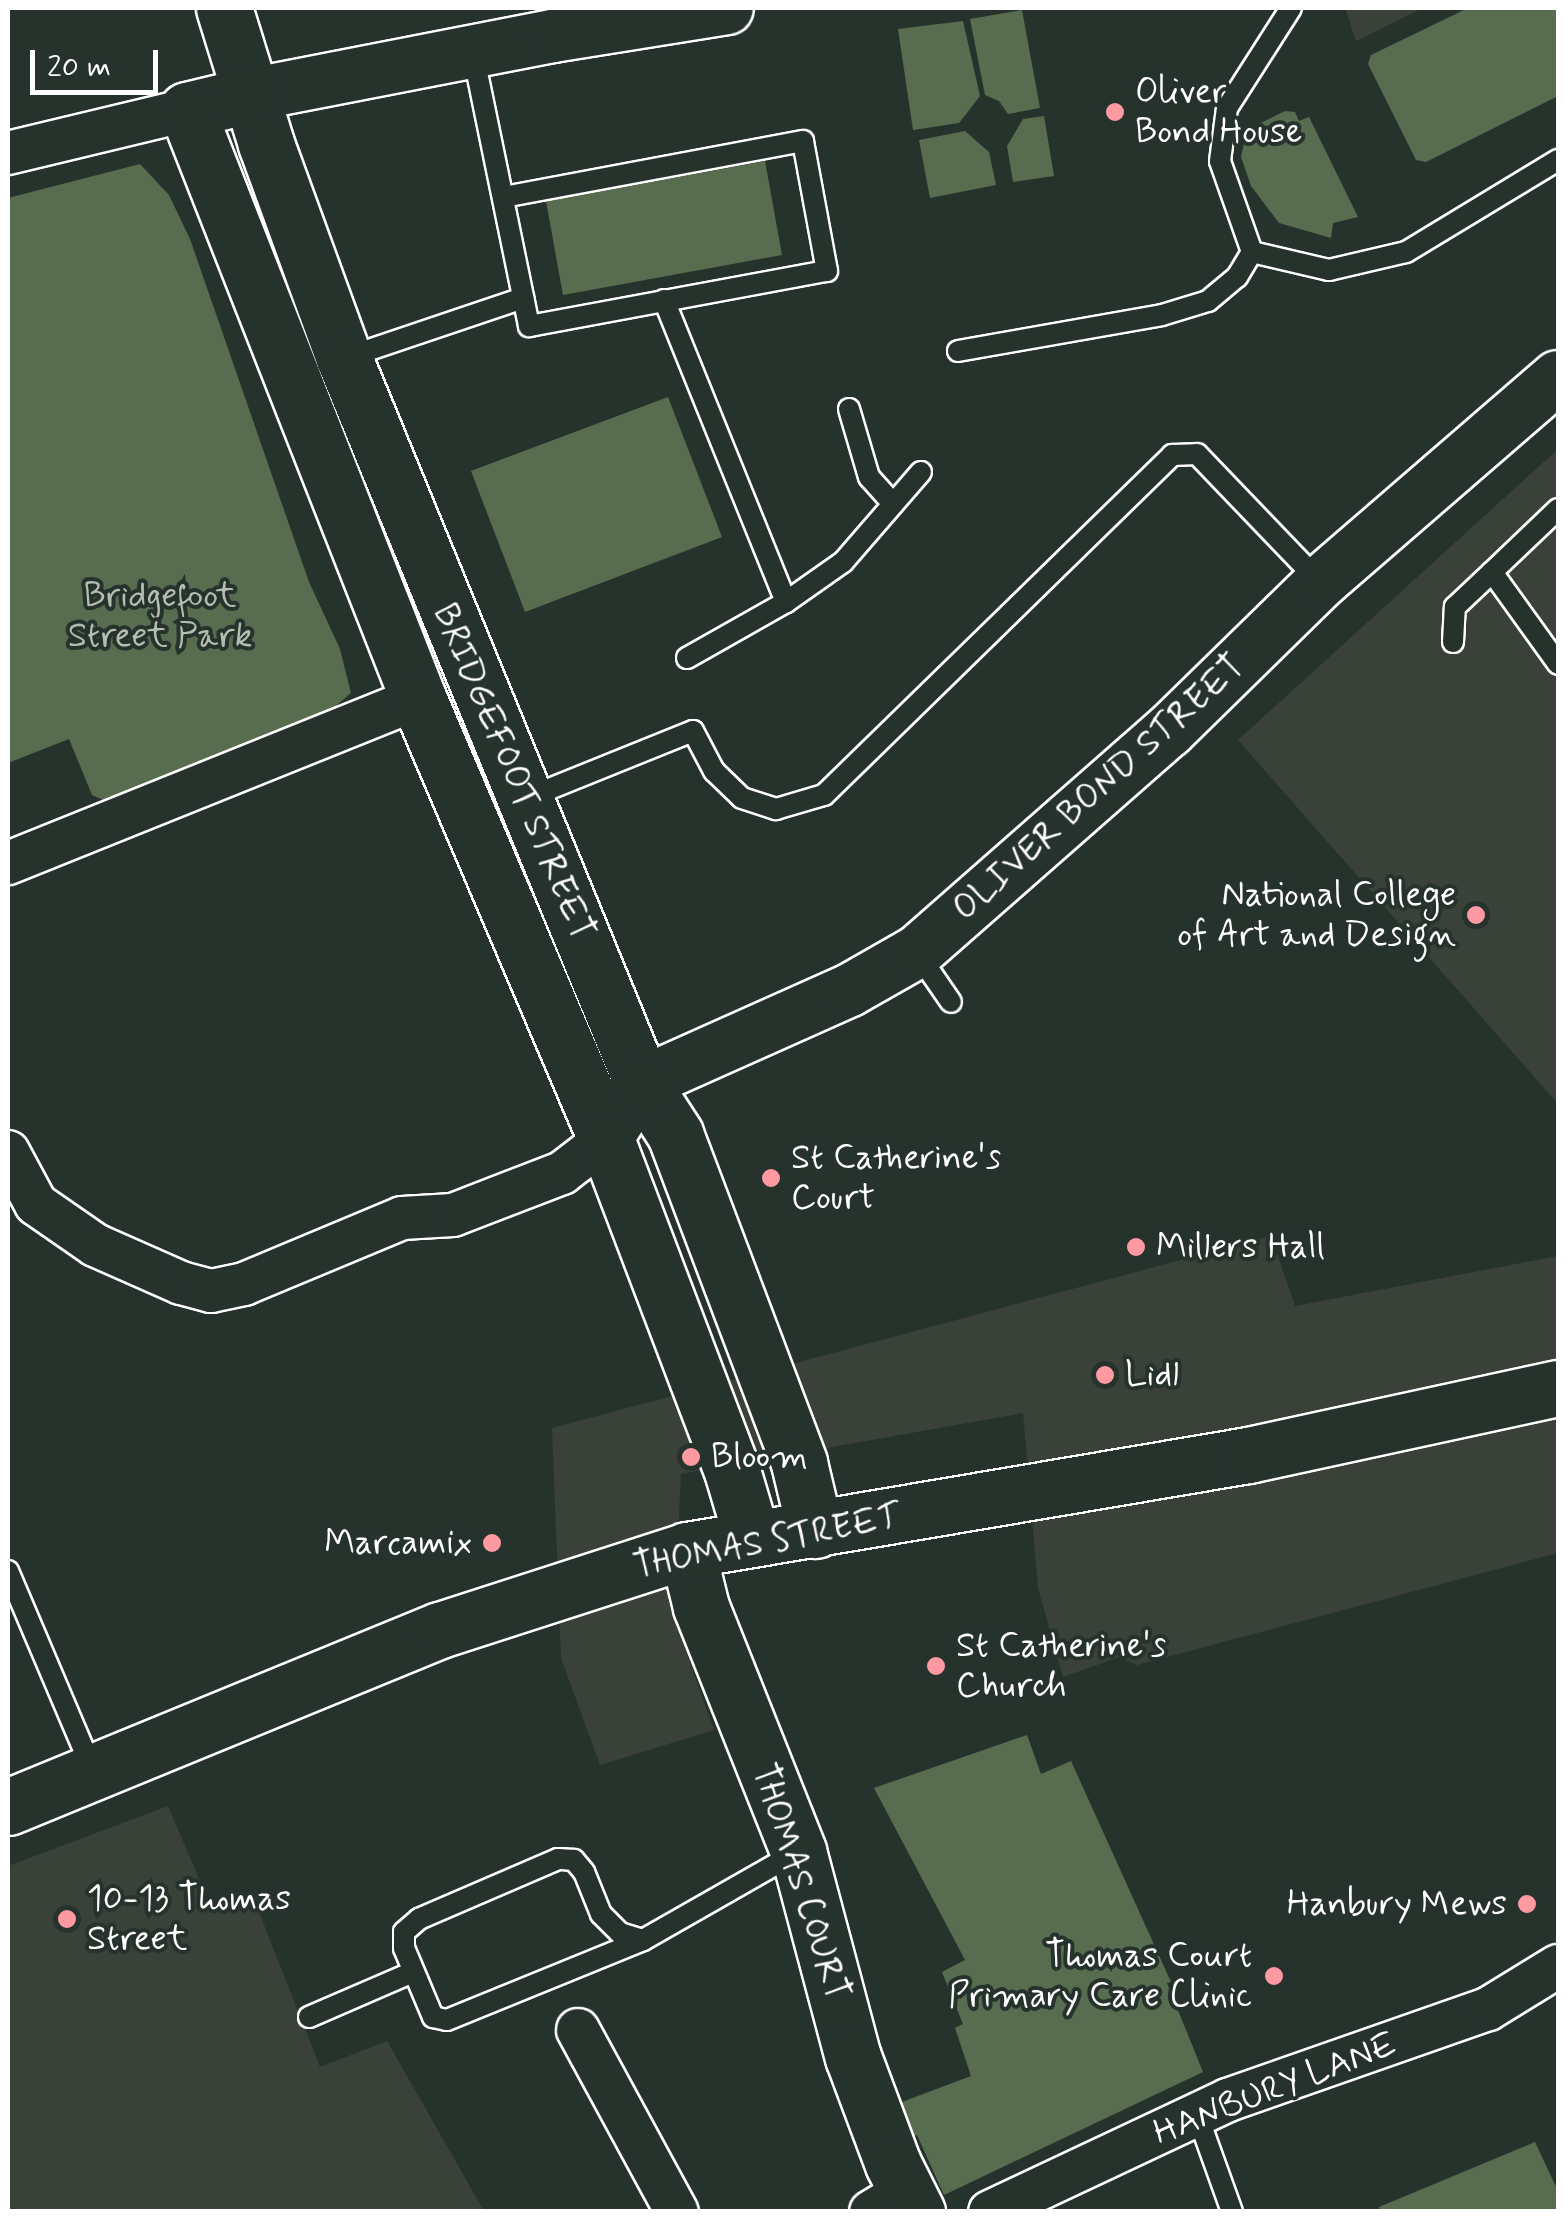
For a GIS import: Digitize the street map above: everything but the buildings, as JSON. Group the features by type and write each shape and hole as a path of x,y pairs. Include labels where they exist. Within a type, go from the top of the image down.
{"main road":[{"name":"BRIDGEFOOT STREET","path":"224,8 249,95 344,358 522,800 642,1084 675,1134 799,1463 816,1530"},
{"path":"186,110 249,95"},
{"name":"BRIDGEFOOT STREET","path":"186,110 418,698 606,1139 733,1474 752,1538"},
{"name":"THOMAS STREET","path":"8,1807 440,1630 686,1550 1248,1455 1558,1388"},
{"name":"THOMAS COURT","path":"686,1550 701,1607 798,1851 898,2205"}],"street":[{"path":"249,95 553,36 727,8"},
{"path":"8,153 186,110"},
{"name":"OLIVER BOND STREET","path":"642,1084 850,990 917,952 1169,732 1321,582 1558,377"},
{"path":"8,863 418,698"},
{"path":"8,1152 36,1204 96,1245 182,1283 211,1290 244,1284 402,1218 454,1215 562,1173 606,1139 642,1084"},
{"name":"HANBURY LANE","path":"990,2212 1196,2114 1488,2009 1558,1966"},
{"path":"578,2030 677,2212"}],"lane":[{"path":"1252,252 1220,162 1227,108 1291,8"},
{"path":"473,52 529,326 827,272 803,141 504,197"},
{"path":"1252,252 1329,270 1406,252 1558,160"},
{"path":"958,351 1162,315 1208,301 1237,277 1252,252"},
{"path":"344,358 524,298"},
{"path":"664,300 786,602"},
{"path":"849,409 870,477 893,504"},
{"path":"522,800 693,731 714,771 742,798 776,809 824,795 1172,455 1198,454 1321,582"},
{"path":"687,658 786,602 843,562 921,472"},
{"path":"1453,642 1454,607 1558,508"},
{"path":"1492,572 1558,664"},
{"path":"917,952 951,1002"},
{"path":"8,1571 93,1771"},
{"path":"642,1940 620,1933 601,1914 584,1872 574,1860 558,1859 418,1919 404,1932 413,1972 433,2017 447,2020 642,1940 798,1851"},
{"path":"309,2017 413,1972"},
{"path":"1196,2114 1232,2212"}],"shaded area":[{"path":"1345,8 1423,8 1356,41"},
{"name":"National College of Art and Design","path":"1558,449 1558,1104 1238,740"},
{"path":"1271,1236 1295,1306 1558,1256 1558,1553 1137,1665 1119,1657 1063,1677 1038,1588 1023,1413 681,1474 674,1618 714,1730 600,1765 561,1658 552,1428"},
{"path":"168,1806 214,1913 255,1902 320,2067 387,2041 484,2211 8,2212 8,1866"}],"green space":[{"path":"1468,8 1558,8 1558,96 1426,162 1416,160 1368,64 1371,55"},
{"path":"1022,10 1040,108 1008,114 999,101 985,95 970,19"},
{"path":"963,21 980,96 959,123 913,130 898,29"},
{"path":"1285,111 1295,112 1299,121 1309,117 1358,217 1333,223 1331,238 1279,223 1251,186 1241,157 1247,130"},
{"path":"1044,116 1054,176 1013,182 1007,146 1023,119"},
{"path":"965,131 989,152 996,185 930,198 919,140"},
{"path":"765,161 782,255 563,295 546,201"},
{"name":"Bridgefoot Street Park","path":"140,164 169,195 190,239 309,582 340,649 351,693 331,710 108,802 92,795 69,739 8,763 8,198"},
{"path":"668,397 722,537 525,612 471,471"},
{"path":"1027,1735 1041,1774 1071,1761 1171,1982 1167,1983 1203,2072 944,2195 917,2135 908,2139 894,2105 971,2076 955,2028 963,2024 942,1972 965,1960 874,1788"},
{"path":"1535,2142 1558,2191 1558,2211 1380,2211 1379,2207"}],"place":[{"name":"Oliver Bond House","path":"1115,112"},
{"name":"National College of Art and Design","path":"1476,915"},
{"name":"St Catherine's Court","path":"771,1178"},
{"name":"Millers Hall","path":"1136,1247"},
{"name":"Lidl","path":"1105,1375"},
{"name":"Bloom","path":"691,1457"},
{"name":"Marcamix","path":"492,1543"},
{"name":"St Catherine's Church","path":"936,1666"},
{"name":"Hanbury Mews","path":"1527,1904"},
{"name":"10-13 Thomas Street","path":"67,1919"},
{"name":"Thomas Court Primary Care Clinic","path":"1274,1976"}]}
